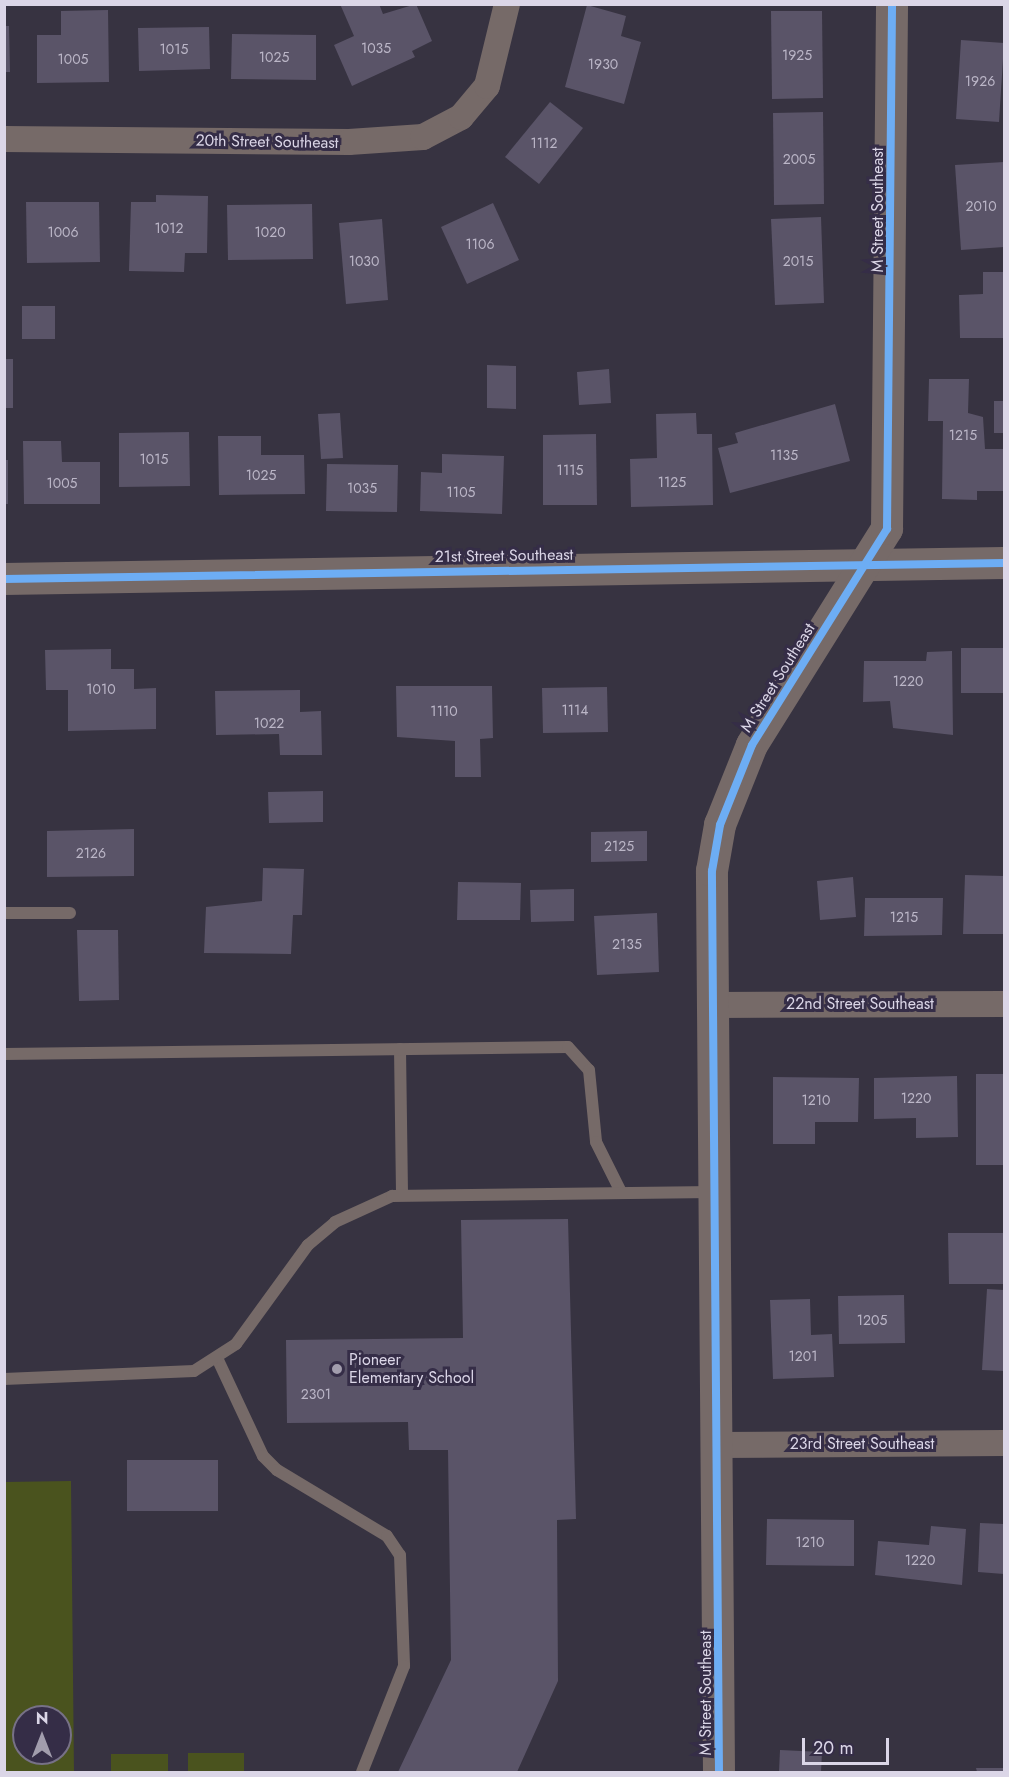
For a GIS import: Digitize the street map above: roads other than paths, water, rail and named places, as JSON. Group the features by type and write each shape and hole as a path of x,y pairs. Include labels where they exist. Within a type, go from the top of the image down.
{"street":[{"name":"20th Street Southeast","path":"4,139 404,140 423,137 461,117 496,65 507,4"},
{"name":"M Street Southeast","path":"719,1773 716,1005 711,871 723,816 752,745 869,564 887,529 891,494 892,4"},
{"name":"21st Street Southeast","path":"4,579 1005,563"},
{"name":"22nd Street Southeast","path":"716,1005 1005,1004"},
{"name":"23rd Street Southeast","path":"719,1445 1005,1443"}],"lane":[{"path":"4,913 70,913"},
{"path":"4,1054 567,1047 579,1054 592,1079 596,1142 621,1192"},
{"path":"400,1049 402,1194"},
{"path":"4,1378 167,1376 218,1360 236,1344 308,1245 335,1222 402,1194 717,1192"},
{"path":"218,1360 263,1456 277,1470 387,1536 400,1555 404,1666 362,1773"}],"place":[{"name":"Pioneer Elementary School","path":"337,1369"}]}
